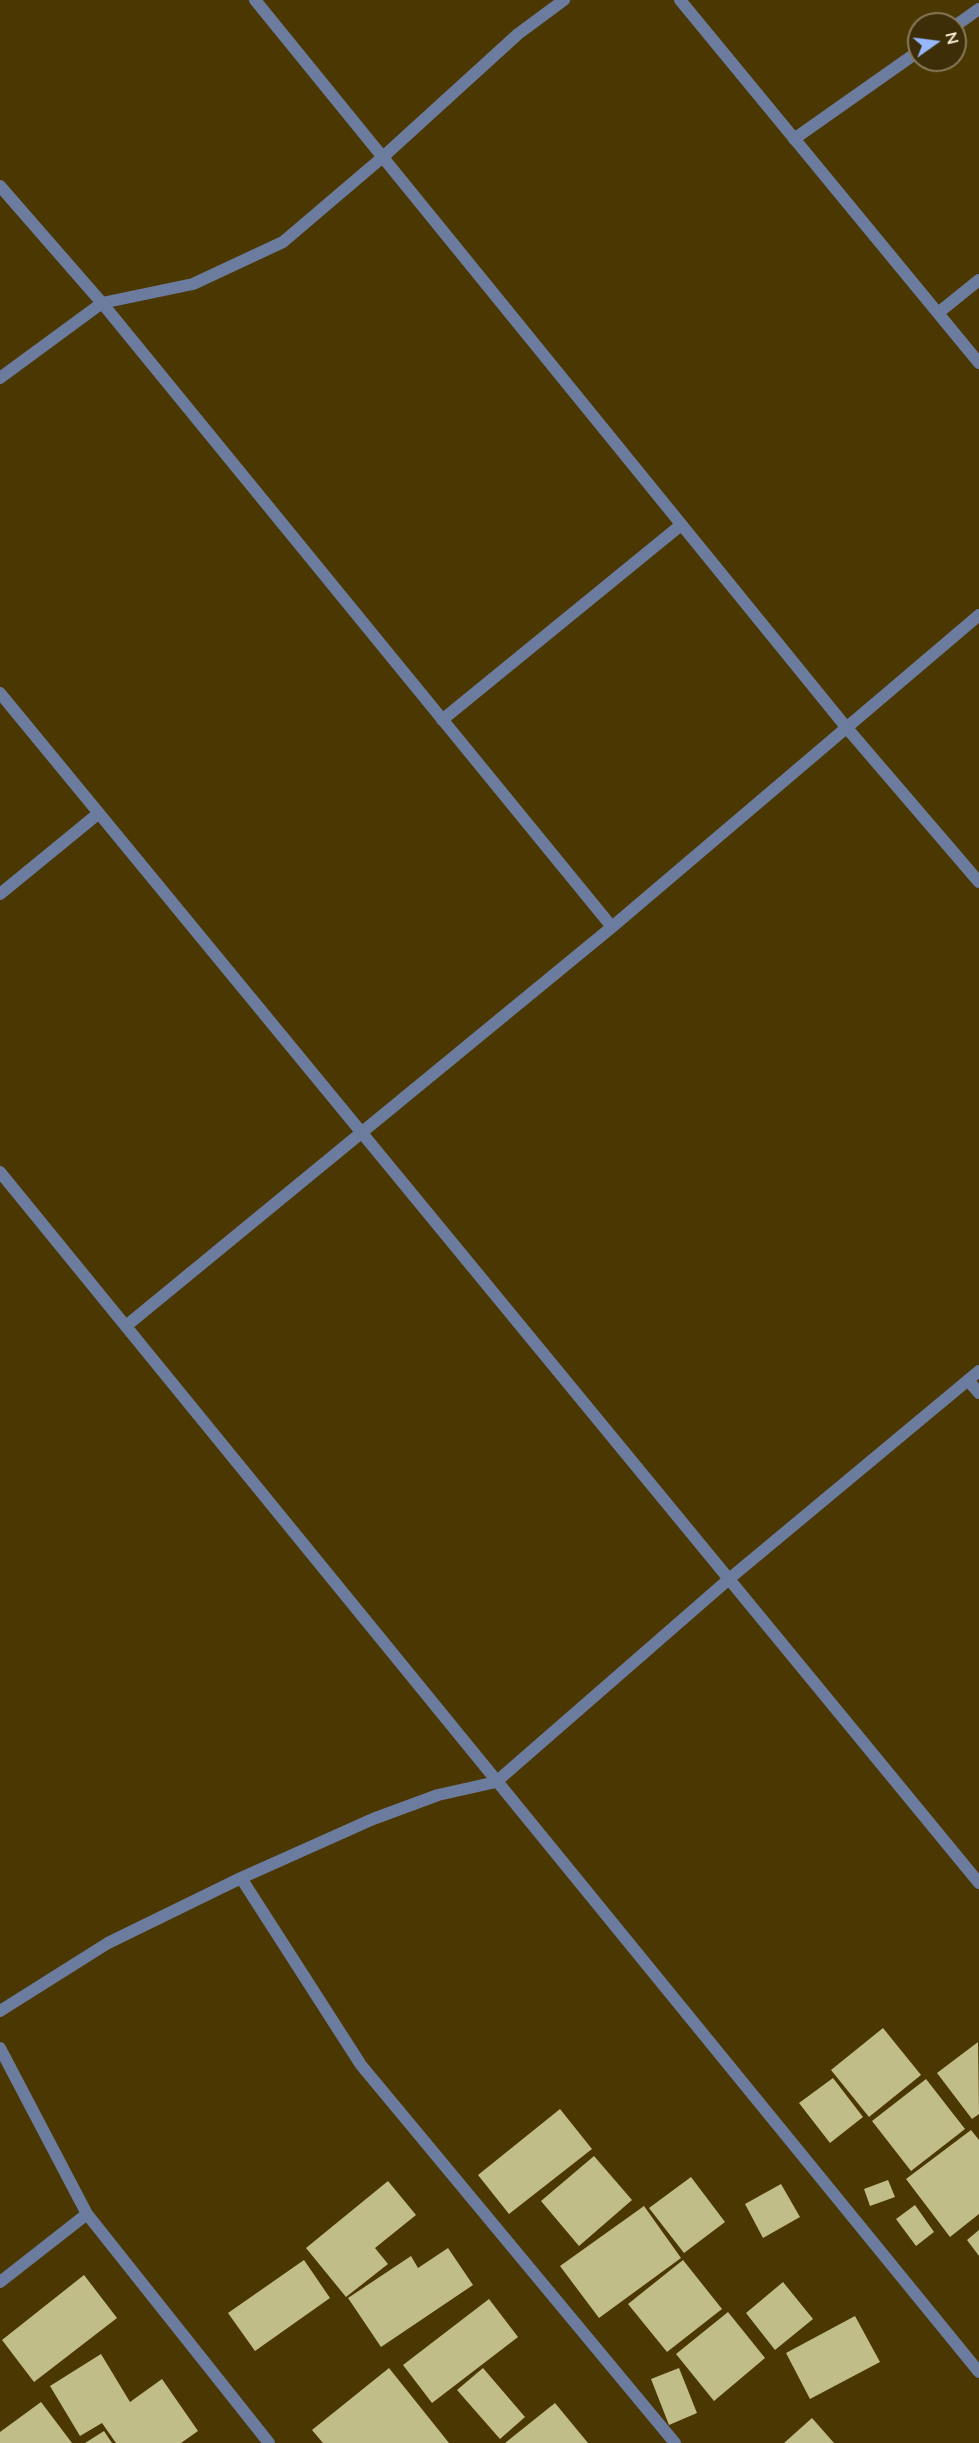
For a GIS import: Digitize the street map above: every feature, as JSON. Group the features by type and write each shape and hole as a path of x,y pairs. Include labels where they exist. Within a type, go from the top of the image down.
{"street":[{"path":"255,0 846,727 979,882"},
{"path":"0,378 102,303 193,284 283,242 384,156 518,34 564,0"},
{"path":"680,0 979,363"},
{"path":"794,140 907,60"},
{"path":"0,186 102,303 612,927"},
{"path":"938,313 979,280"},
{"path":"442,720 681,525"},
{"path":"126,1326 612,927 979,615"},
{"path":"0,693 979,1883"},
{"path":"0,894 99,813"},
{"path":"0,1172 979,2372"},
{"path":"0,2011 108,1943 241,1878 373,1819 438,1795 496,1782 729,1579 979,1371"},
{"path":"968,1380 979,1393"},
{"path":"241,1878 362,2065 675,2443"},
{"path":"0,2048 87,2214 269,2443"},
{"path":"0,2282 87,2214"}],"building":[{"path":"883,2028 921,2075 869,2117 831,2070"},
{"path":"978,2042 979,2114 972,2119 937,2073"},
{"path":"833,2078 863,2117 830,2143 799,2103"},
{"path":"926,2079 965,2129 911,2171 872,2121"},
{"path":"560,2109 592,2149 509,2214 478,2175"},
{"path":"971,2130 979,2140 979,2214 950,2237 906,2179"},
{"path":"594,2156 632,2200 579,2246 541,2201"},
{"path":"691,2177 725,2222 684,2253 649,2208"},
{"path":"888,2180 895,2197 870,2206 864,2189"},
{"path":"388,2181 416,2215 375,2248 388,2264 346,2297 306,2248"},
{"path":"781,2184 800,2217 763,2238 745,2204"},
{"path":"915,2205 934,2232 916,2246 896,2219"},
{"path":"644,2206 681,2258 599,2318 560,2266"},
{"path":"979,2230 979,2256 967,2240"},
{"path":"448,2248 473,2285 381,2347 348,2298 411,2256 418,2268"},
{"path":"304,2260 330,2298 255,2351 228,2313"},
{"path":"683,2260 722,2309 667,2352 628,2304"},
{"path":"84,2275 117,2318 34,2382 2,2340"},
{"path":"783,2282 813,2319 775,2350 746,2313"},
{"path":"489,2299 518,2337 432,2403 403,2365"},
{"path":"728,2312 765,2358 714,2401 676,2354"},
{"path":"855,2316 880,2362 810,2399 786,2353"},
{"path":"101,2354 130,2402 162,2379 198,2431 181,2443 116,2443 102,2423 80,2436 50,2386"},
{"path":"389,2368 449,2443 323,2443 312,2430"},
{"path":"483,2368 525,2417 500,2439 457,2390"},
{"path":"679,2368 697,2413 669,2425 651,2379"},
{"path":"41,2402 72,2443 0,2443 0,2432"},
{"path":"555,2403 588,2443 505,2443"},
{"path":"812,2418 834,2443 784,2443"},
{"path":"104,2431 112,2443 85,2443"}]}
